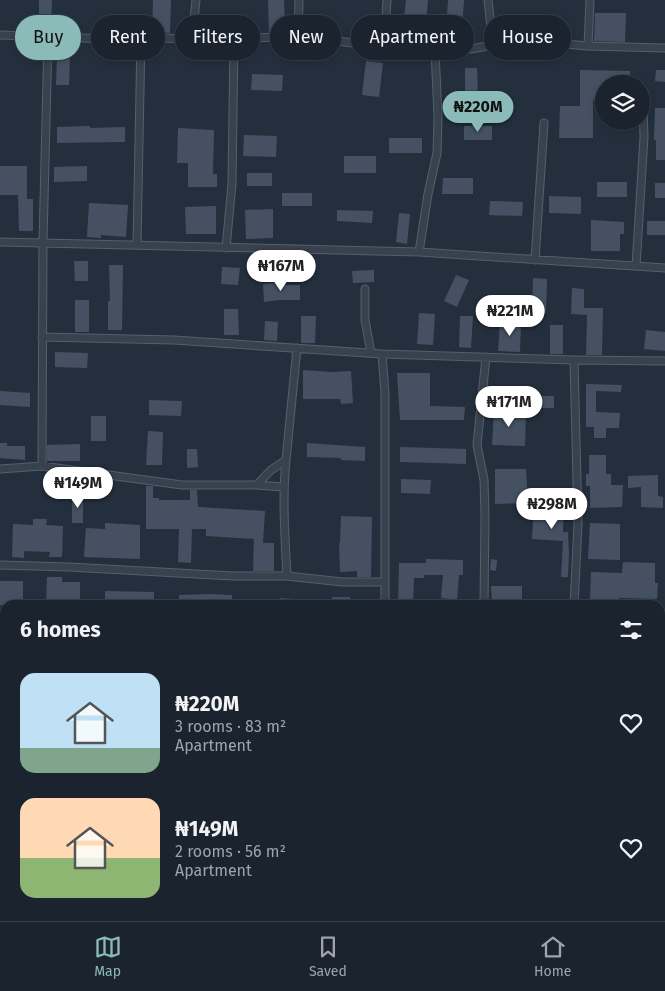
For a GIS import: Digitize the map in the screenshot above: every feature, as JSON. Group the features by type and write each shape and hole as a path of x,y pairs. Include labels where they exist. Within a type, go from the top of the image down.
{"street":[{"path":"194,15 196,0"},
{"path":"299,0 299,15"},
{"path":"386,15 387,0"},
{"path":"488,0 490,15"},
{"path":"588,46 590,0"},
{"path":"0,35 15,36"},
{"path":"571,45 665,48"},
{"path":"42,466 43,242 47,60"},
{"path":"137,245 141,60"},
{"path":"226,248 232,184 234,60"},
{"path":"419,252 428,194 437,153 438,117 435,60"},
{"path":"535,260 544,123"},
{"path":"636,266 644,130"},
{"path":"0,242 419,252 665,268"},
{"path":"365,288 365,320 371,354"},
{"path":"42,337 174,340 371,354 574,360 665,360"},
{"path":"287,576 284,548 283,487 297,348"},
{"path":"382,354 385,393 385,600"},
{"path":"484,600 484,480 477,445 486,357"},
{"path":"574,360 578,524 574,600"},
{"path":"257,485 271,470 286,460"},
{"path":"0,469 42,466 182,485 283,487"},
{"path":"0,565 233,576 287,576 342,582 385,582"}],"building":[{"path":"39,0 52,0 52,15 39,15"},
{"path":"153,0 171,0 170,33 165,33 165,15 153,15"},
{"path":"268,0 284,0 284,15 270,15 269,32"},
{"path":"406,0 428,0 427,15 404,15"},
{"path":"448,0 464,0 463,15 447,15"},
{"path":"595,13 626,13 625,42 594,41"},
{"path":"57,60 70,60 69,85 56,85"},
{"path":"366,61 383,63 379,97 362,95"},
{"path":"465,68 477,68 478,97 465,97"},
{"path":"580,70 630,71 630,75 595,75 593,138 559,138 560,106 580,106"},
{"path":"656,70 665,70 665,82 655,81"},
{"path":"252,74 283,75 282,91 251,90"},
{"path":"655,108 665,108 665,160 656,160 656,140 654,140"},
{"path":"90,126 90,128 125,127 125,142 57,143 57,127"},
{"path":"464,126 492,126 492,140 464,140"},
{"path":"178,128 214,130 213,174 217,174 217,187 188,187 188,163 177,163"},
{"path":"244,135 277,136 276,157 243,156"},
{"path":"389,138 422,138 422,153 389,153"},
{"path":"344,156 376,156 376,173 344,173"},
{"path":"0,166 27,166 27,199 33,199 33,231 19,231 18,195 0,195"},
{"path":"87,166 87,181 54,182 54,167"},
{"path":"247,173 272,173 272,186 247,186"},
{"path":"443,178 473,178 473,194 442,194"},
{"path":"597,182 627,182 627,197 597,197"},
{"path":"655,183 665,183 665,198 655,198"},
{"path":"282,193 312,193 312,206 282,206"},
{"path":"549,196 581,197 581,214 549,213"},
{"path":"490,201 523,202 522,216 489,215"},
{"path":"89,203 128,205 126,237 101,235 101,238 87,237"},
{"path":"216,206 216,234 186,234 185,207"},
{"path":"273,209 273,238 246,239 245,210"},
{"path":"337,210 373,211 372,223 337,221"},
{"path":"399,213 410,214 407,244 396,242"},
{"path":"591,220 624,222 624,234 620,234 620,251 591,251"},
{"path":"647,221 665,221 665,235 647,235"},
{"path":"74,261 88,261 88,281 75,281"},
{"path":"109,265 123,265 122,330 108,330 108,301 110,301"},
{"path":"222,267 240,268 238,285 221,284"},
{"path":"374,270 374,282 353,283 352,271"},
{"path":"456,275 469,280 457,307 444,301"},
{"path":"533,278 547,279 546,313 532,312"},
{"path":"278,282 278,285 300,285 300,300 264,302 263,284"},
{"path":"572,288 584,289 584,308 603,308 602,355 586,355 587,315 571,314"},
{"path":"75,300 89,300 89,332 75,332"},
{"path":"224,309 238,309 239,335 224,335"},
{"path":"419,313 435,314 433,345 417,344"},
{"path":"301,316 316,316 315,343 301,343"},
{"path":"460,316 473,316 471,348 459,347"},
{"path":"265,321 278,322 277,341 264,340"},
{"path":"500,322 521,323 520,352 498,351"},
{"path":"550,325 563,325 563,354 550,354"},
{"path":"646,330 665,332 665,351 644,349"},
{"path":"55,352 88,353 87,368 55,367"},
{"path":"303,370 351,371 353,403 341,404 340,399 303,399"},
{"path":"397,373 430,373 430,406 465,407 464,420 400,420"},
{"path":"586,384 622,385 621,392 596,391 596,412 620,413 619,428 606,428 606,438 594,438 594,427 586,427"},
{"path":"0,391 30,393 30,407 0,405"},
{"path":"530,396 554,396 554,408 530,408"},
{"path":"149,400 182,401 181,416 149,415"},
{"path":"494,409 526,411 525,446 492,445"},
{"path":"91,416 106,416 106,441 91,441"},
{"path":"148,431 163,432 162,465 146,465"},
{"path":"0,443 7,443 7,446 25,446 25,460 0,458"},
{"path":"307,443 365,447 365,461 307,457"},
{"path":"80,444 80,461 47,461 47,445"},
{"path":"400,447 466,449 466,464 400,462"},
{"path":"187,449 197,449 198,467 187,468"},
{"path":"589,455 606,455 606,474 611,474 611,485 623,485 622,507 590,508 590,486 586,486 586,474 589,474"},
{"path":"495,469 526,469 528,503 495,504"},
{"path":"658,475 658,496 663,497 663,508 641,507 641,487 628,488 628,476"},
{"path":"80,477 87,477 86,486 80,486"},
{"path":"401,479 431,480 430,494 401,493"},
{"path":"146,486 153,486 153,498 159,498 159,500 190,500 190,490 197,490 198,507 265,511 263,543 274,543 274,571 253,571 254,539 206,536 206,529 192,529 191,563 178,562 179,529 146,529"},
{"path":"72,495 83,495 83,523 72,523"},
{"path":"534,505 564,506 563,532 568,532 568,577 561,577 563,541 532,539"},
{"path":"341,516 372,517 371,577 357,577 357,571 340,572 339,543"},
{"path":"33,519 47,519 46,525 63,526 62,557 49,557 50,552 24,551 24,558 12,557 13,524 33,525"},
{"path":"105,523 140,525 140,559 84,557 86,528 105,529"},
{"path":"590,523 620,524 620,560 588,559"},
{"path":"426,559 463,560 463,575 459,575 457,600 441,598 443,575 424,575 424,578 414,578 413,600 398,600 399,563 426,563"},
{"path":"491,559 497,560 496,571 490,570"},
{"path":"623,562 655,563 655,583 658,583 657,599 619,598 619,600 590,600 591,572 622,573"},
{"path":"47,577 62,577 62,582 80,582 80,600 46,600"},
{"path":"0,581 23,581 23,600 0,600"},
{"path":"491,586 522,586 522,600 492,600"},
{"path":"105,591 154,592 154,600 105,600"},
{"path":"179,595 232,595 232,600 179,600"},
{"path":"332,597 350,597 350,600 332,600"},
{"path":"280,598 293,599 293,600 280,600"}]}
